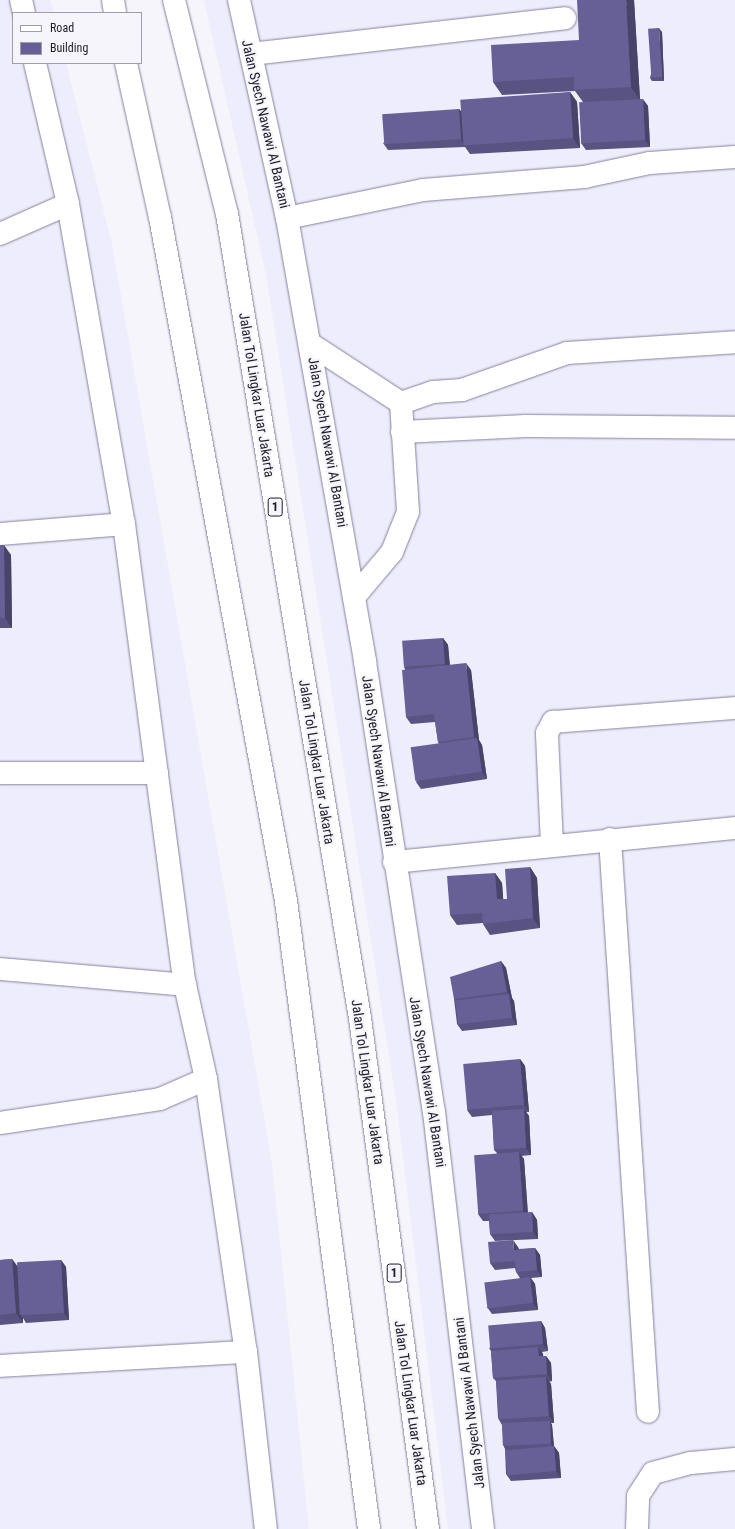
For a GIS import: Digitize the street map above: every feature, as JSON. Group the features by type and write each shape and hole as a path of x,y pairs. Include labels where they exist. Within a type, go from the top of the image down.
{"main road":[{"path":"21,0 24,12"},
{"path":"113,0 115,12"},
{"name":"Jalan Tol Lingkar Luar Jakarta","path":"174,0 227,214 360,1018 428,1529"},
{"name":"Jalan Syech Nawawi Al Bantani","path":"239,0 287,218 312,345 354,597 434,1112 483,1529"},
{"path":"251,54 565,18"},
{"path":"35,64 68,204 124,524 185,985 206,1079 246,1352 266,1529"},
{"path":"126,64 161,225 286,901 304,1024 369,1529"},
{"path":"287,218 423,190 578,178 650,163 735,157"},
{"path":"0,234 68,204"},
{"path":"401,403 433,392 462,390 567,353 735,342"},
{"path":"312,345 401,403"},
{"path":"354,597 392,552 408,512 401,403"},
{"path":"402,432 526,426 735,428"},
{"path":"0,534 124,524"},
{"path":"552,845 547,733 553,722 735,708"},
{"path":"0,774 157,773"},
{"path":"394,862 610,839 735,828"},
{"path":"610,839 648,1412"},
{"path":"0,969 185,985"},
{"path":"0,1123 160,1100 206,1079"},
{"path":"0,1366 246,1352"},
{"path":"637,1529 638,1496 653,1473 691,1463 735,1460"}],"shaded area":[{"path":"0,0 50,0 54,12 12,12 12,64 66,64 112,244 272,1163 309,1529 0,1529"},
{"path":"204,0 735,0 735,1529 448,1529 396,1100 266,275"}],"building":[{"path":"577,0 626,0 631,87 574,90 574,77 493,82 491,45 579,40"},
{"path":"659,28 662,77 651,78 648,29"},
{"path":"570,92 573,138 463,146 460,100"},
{"path":"643,99 645,140 581,143 579,102"},
{"path":"459,109 461,139 384,144 382,114"},
{"path":"0,545 4,545 5,618 0,618"},
{"path":"443,638 445,664 404,667 402,641"},
{"path":"466,663 474,737 438,742 434,714 406,717 402,670"},
{"path":"477,738 482,772 415,781 411,747"},
{"path":"530,867 533,918 483,924 482,913 450,915 447,876 495,873 497,899 507,899 505,869"},
{"path":"501,961 507,992 454,999 450,977"},
{"path":"509,994 512,1018 458,1024 455,1001"},
{"path":"520,1059 524,1105 467,1110 463,1064"},
{"path":"524,1109 526,1148 494,1150 492,1111"},
{"path":"519,1152 523,1211 478,1214 474,1155"},
{"path":"532,1212 533,1232 490,1234 489,1214"},
{"path":"513,1240 514,1250 535,1248 537,1270 516,1272 515,1261 490,1263 488,1242"},
{"path":"12,1259 16,1313 0,1315 0,1260"},
{"path":"61,1260 64,1313 20,1315 17,1262"},
{"path":"530,1277 533,1303 488,1308 484,1283"},
{"path":"541,1321 543,1344 490,1349 488,1326"},
{"path":"538,1347 539,1356 546,1356 547,1374 493,1378 491,1351"},
{"path":"546,1377 549,1416 499,1419 496,1380"},
{"path":"550,1421 551,1444 503,1446 502,1423"},
{"path":"554,1446 556,1471 507,1475 505,1450"}]}
